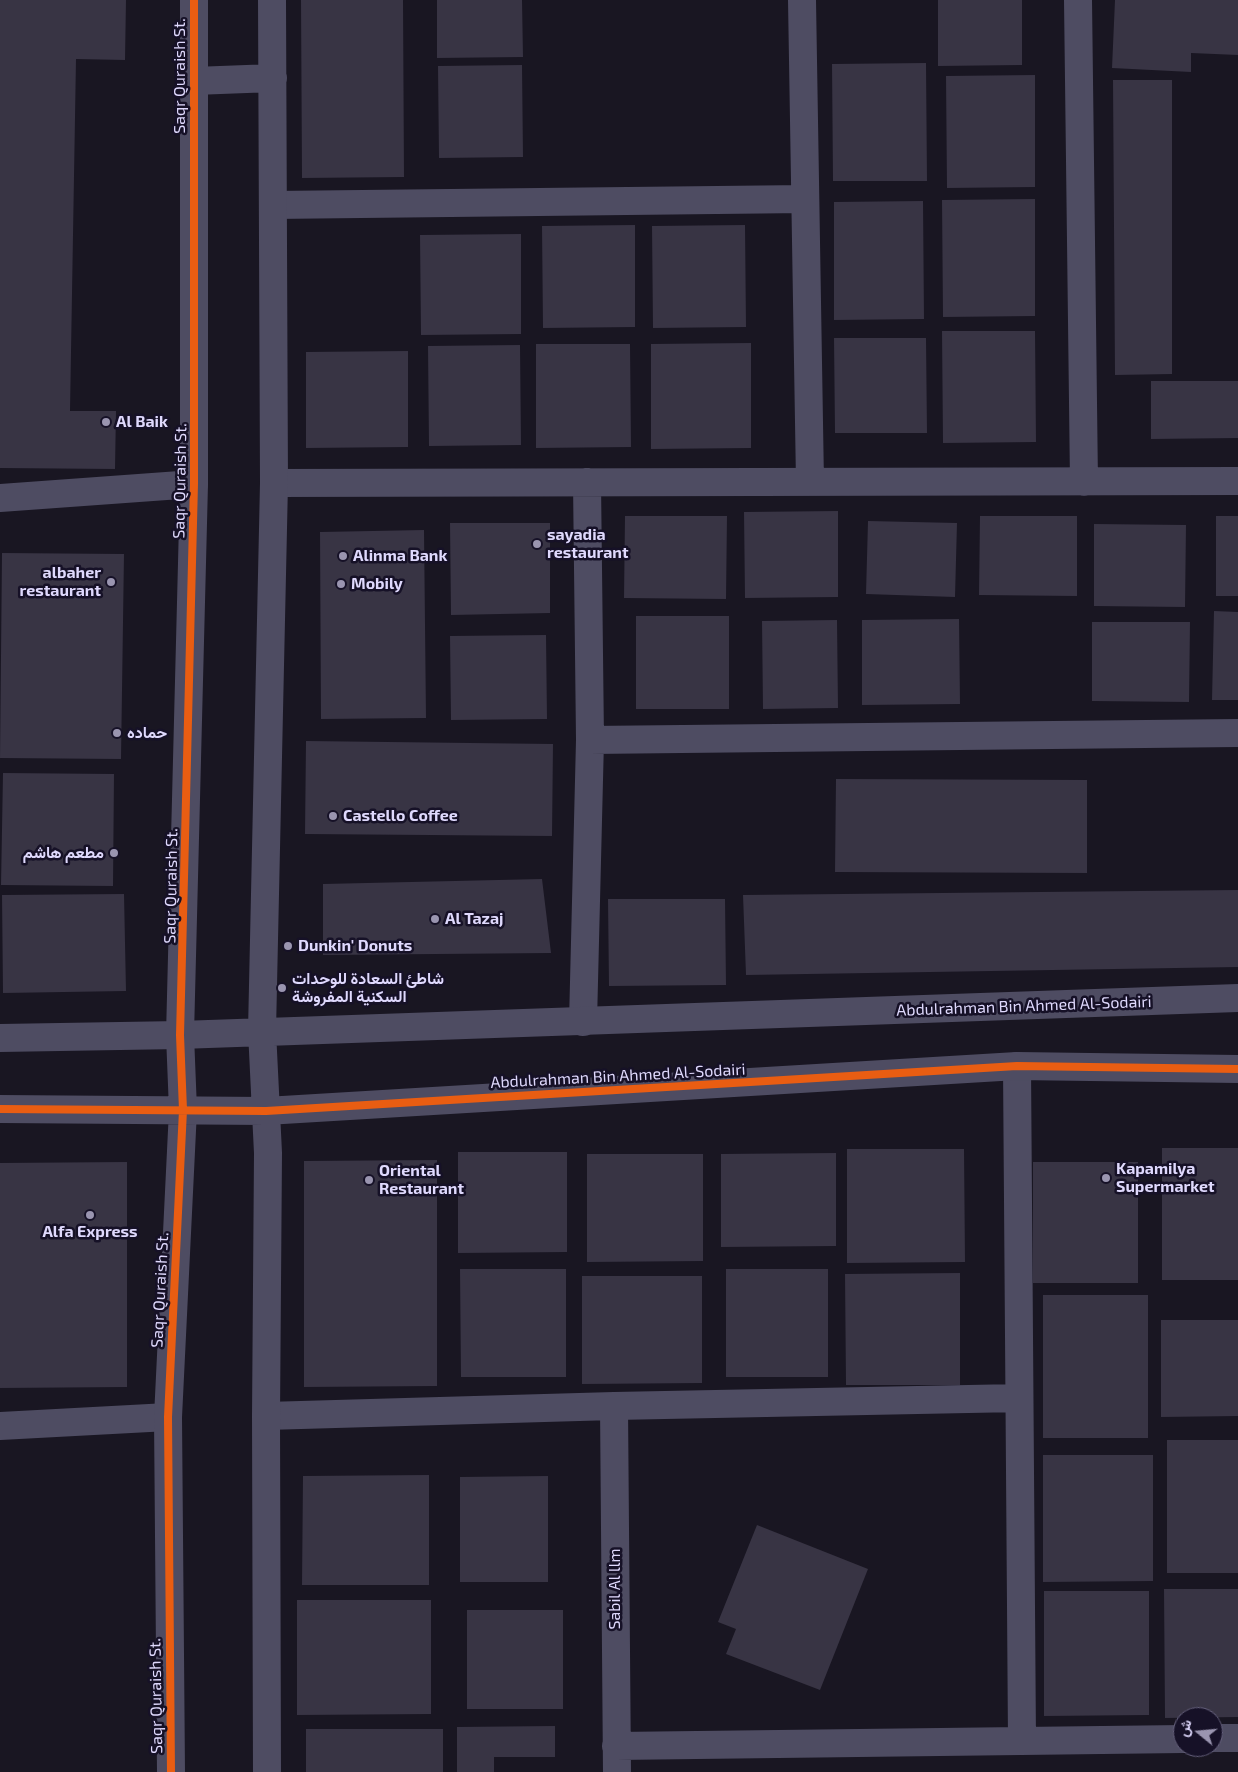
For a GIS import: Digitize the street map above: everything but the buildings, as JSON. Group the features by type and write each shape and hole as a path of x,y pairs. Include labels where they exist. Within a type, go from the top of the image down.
{"street":[{"name":"Saqr Quraish St.","path":"171,1772 168,1417 183,1110 180,1035 194,484 194,0"},
{"path":"267,1772 266,1416 268,1153 262,1031 274,483 272,0"},
{"path":"802,0 810,482"},
{"path":"1078,0 1084,482"},
{"path":"194,81 273,78"},
{"path":"273,205 805,199"},
{"path":"274,483 1238,481"},
{"path":"583,1022 590,740 587,482"},
{"path":"0,498 194,484"},
{"path":"590,740 1238,733"},
{"name":"Abdulrahman Bin Ahmed Al-Sodairi","path":"0,1038 180,1035 583,1022 1238,998"},
{"path":"1017,1066 1022,1741"},
{"name":"Abdulrahman Bin Ahmed Al-Sodairi","path":"0,1109 266,1111 1017,1066 1238,1068"},
{"path":"266,1416 614,1406 1020,1398"},
{"name":"Sabil Al llm","path":"614,1406 616,1759"},
{"path":"0,1426 168,1417"},
{"path":"1223,1738 1238,1738"},
{"path":"616,1759 1022,1741 1173,1739"}],"cycle path":[{"path":"171,1772 168,1417 183,1110 180,1035 194,484 194,0"},
{"path":"0,1109 266,1111 1017,1066 1238,1069"}],"place":[{"name":"Al Baik","path":"106,422"},
{"name":"sayadia restaurant","path":"537,544"},
{"name":"Alinma Bank","path":"343,556"},
{"name":"albaher restaurant","path":"111,582"},
{"name":"Mobily","path":"341,584"},
{"name":"حماده","path":"117,733"},
{"name":"Castello Coffee","path":"333,816"},
{"name":"مطعم هاشم","path":"114,853"},
{"name":"Al Tazaj","path":"435,919"},
{"name":"Dunkin' Donuts","path":"288,946"},
{"name":"شاطئ السعادة للوحدات السكنية المفروشة","path":"282,988"},
{"name":"Kapamilya Supermarket","path":"1106,1178"},
{"name":"Oriental Restaurant","path":"369,1180"},
{"name":"Alfa Express","path":"90,1215"}]}
